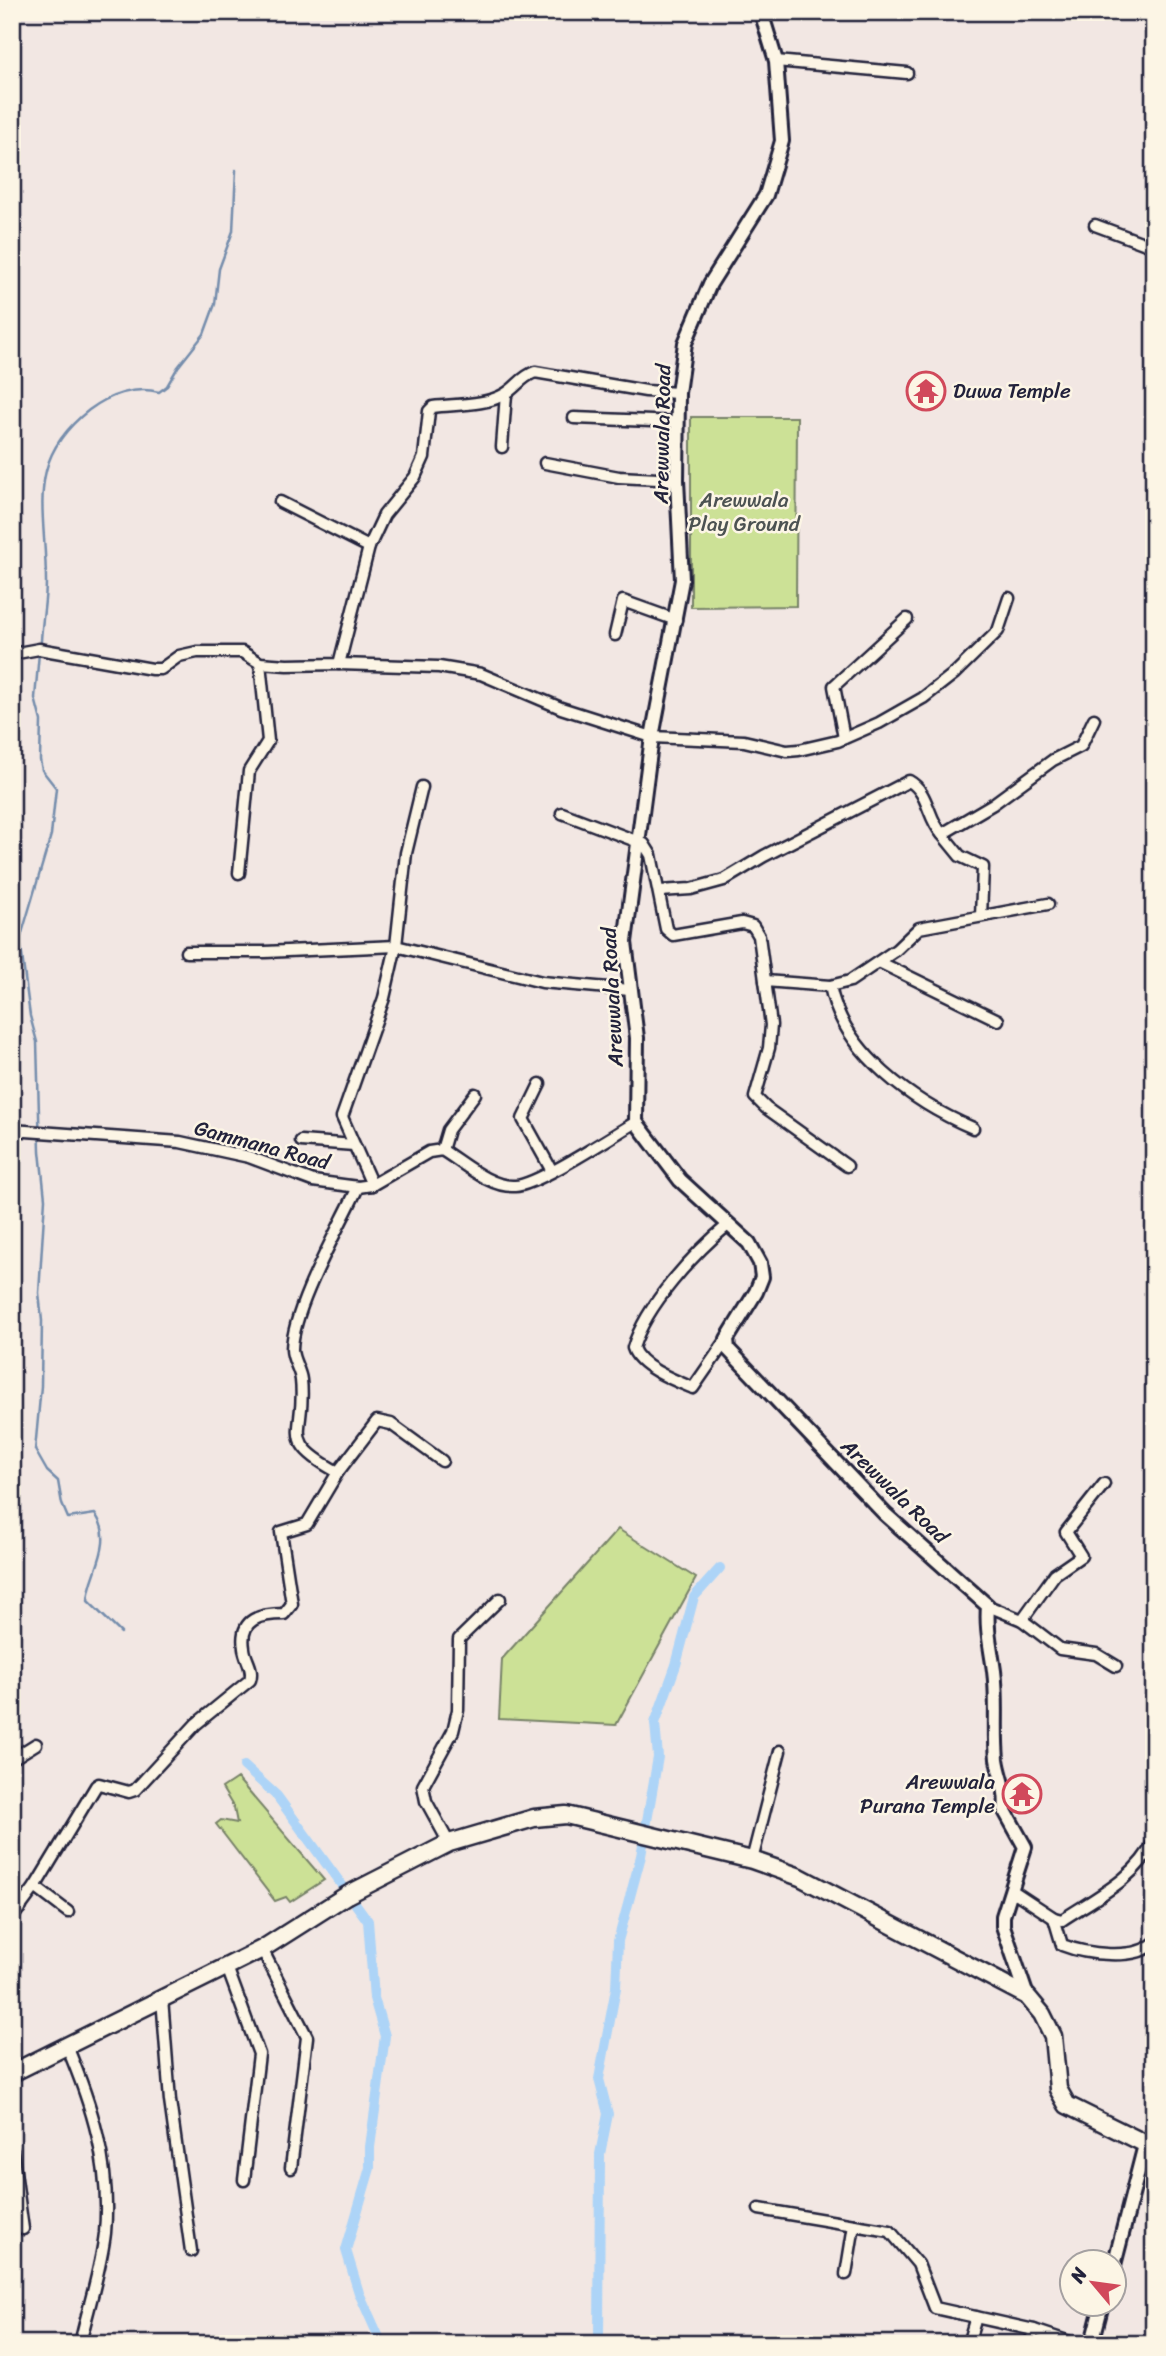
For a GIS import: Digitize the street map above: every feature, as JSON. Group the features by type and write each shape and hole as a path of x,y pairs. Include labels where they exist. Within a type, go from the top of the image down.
{"main road":[{"path":"12,2073 262,1949 348,1894 449,1843 551,1815 566,1815 751,1860 800,1877 1027,1996 1042,2014 1053,2036 1058,2089 1067,2105 1149,2146"}],"street":[{"name":"Arewwala Road","path":"636,1122 636,1038 625,943 652,737 682,580 677,480 678,393 685,343 695,317 710,284 766,195 782,141 776,61 761,12"},
{"path":"776,61 907,73"},
{"path":"1095,225 1154,247"},
{"path":"339,664 369,547 384,515 415,478 424,457 429,411 433,407 494,399 506,394 524,376 536,372 678,393"},
{"path":"502,447 506,394"},
{"path":"575,418 678,422"},
{"path":"545,463 619,477 677,480"},
{"path":"280,502 369,547"},
{"path":"12,654 39,649 152,669 161,669 179,656 197,652 242,652 260,663 439,667 481,674 561,708 652,737 744,741 787,751 844,738 923,698 956,673 998,631 1009,598"},
{"path":"615,635 623,601 676,620"},
{"path":"844,738 834,686 907,619"},
{"path":"239,873 248,771 268,741 260,663"},
{"path":"942,834 993,804 1053,760 1081,746 1094,719"},
{"path":"660,891 691,889 724,880 764,856 909,781 920,787 936,827 960,856 983,867 981,916"},
{"path":"372,1185 342,1117 384,998 396,946 406,853 422,787"},
{"path":"562,813 637,839 651,855 666,929 673,935 742,923 753,926 759,936 771,1026 769,1048 755,1097 848,1166"},
{"path":"765,981 830,986 850,981 879,962 919,928 1048,904"},
{"path":"186,952 396,946 542,982 631,990"},
{"path":"879,962 999,1020"},
{"path":"830,986 834,1007 849,1031 907,1093 933,1111 973,1128"},
{"path":"540,1084 523,1119 552,1171"},
{"path":"475,1094 448,1130 442,1150 494,1182 515,1186 552,1171 636,1122 680,1180 729,1224 753,1250 760,1263 762,1277 727,1339 693,1388 653,1367 634,1353 632,1348 664,1293 704,1244 729,1224"},
{"name":"Gammana Road","path":"12,1130 180,1142 249,1157 313,1181 358,1187 372,1185 429,1152 442,1150"},
{"path":"301,1141 354,1145"},
{"path":"338,1472 310,1457 298,1438 301,1380 292,1353 294,1324 358,1187"},
{"name":"Arewwala Road","path":"727,1339 728,1349 886,1514 988,1606"},
{"path":"12,1918 35,1887 96,1786 99,1784 129,1792 135,1790 196,1724 250,1680 253,1673 243,1646 248,1625 255,1617 263,1614 284,1614 292,1604 281,1532 307,1524 338,1472 377,1421 391,1424 442,1461"},
{"path":"1022,1620 1055,1574 1081,1556 1066,1532 1104,1484"},
{"path":"449,1843 426,1801 423,1786 453,1731 458,1710 459,1639 500,1599"},
{"path":"1027,1996 1003,1926 1003,1916 1025,1847 1005,1811 1008,1800 999,1770 993,1724 994,1671 988,1646 988,1606 1022,1620 1060,1649 1097,1654 1115,1666"},
{"path":"12,1759 36,1744"},
{"path":"751,1860 780,1751"},
{"path":"1013,1891 1054,1918 1062,1920 1133,1872 1146,1858 1154,1841"},
{"path":"35,1887 68,1912"},
{"path":"12,1898 21,1907"},
{"path":"1054,1918 1062,1945 1083,1953 1134,1954 1145,1952 1154,1943"},
{"path":"262,1949 307,2037 291,2168"},
{"path":"227,1967 259,2054 244,2180"},
{"path":"162,1998 170,2101 191,2251"},
{"path":"66,2044 87,2094 103,2150 105,2233 80,2344"},
{"path":"1119,2248 1149,2146"},
{"path":"12,2150 23,2229"},
{"path":"759,2209 890,2231 918,2264 935,2308 1034,2330 1076,2344"},
{"path":"846,2274 854,2225"},
{"path":"968,2344 976,2317"},
{"path":"1096,2344 1094,2335 1098,2318"},
{"path":"1030,2344 1034,2330"}],"green space":[{"name":"Arewwala Play Ground","path":"691,417 797,417 796,606 691,607"},
{"path":"618,1529 696,1578 616,1725 499,1719 502,1659"},
{"path":"237,1778 324,1880 290,1902 286,1897 275,1901 216,1824 221,1820 237,1823 234,1808 222,1788"}],"waterway":[{"path":"41,641 46,582 43,488 55,448 68,429 105,400 131,391 159,392 167,386 204,334 215,304 219,269 233,231 236,170"},
{"path":"39,653 35,698 41,721 40,760 42,770 56,788 51,835 20,940 30,1016 37,1042 40,1151 45,1199 39,1293 42,1321 41,1386 35,1450 47,1471 58,1481 62,1504 68,1518 95,1514 101,1525 103,1536 100,1559 88,1601 121,1633"},
{"path":"599,2344 600,2154 608,2114 599,2079 616,1988 618,1941 641,1856 658,1757 655,1723 676,1665 694,1597 720,1568"},
{"path":"244,1766 277,1796 368,1921 374,1998 385,2036 370,2147 370,2168 346,2250 359,2293 382,2344"}],"place":[{"name":"Duwa Temple","path":"926,391"},
{"name":"Arewwala Purana Temple","path":"1022,1794"}]}
